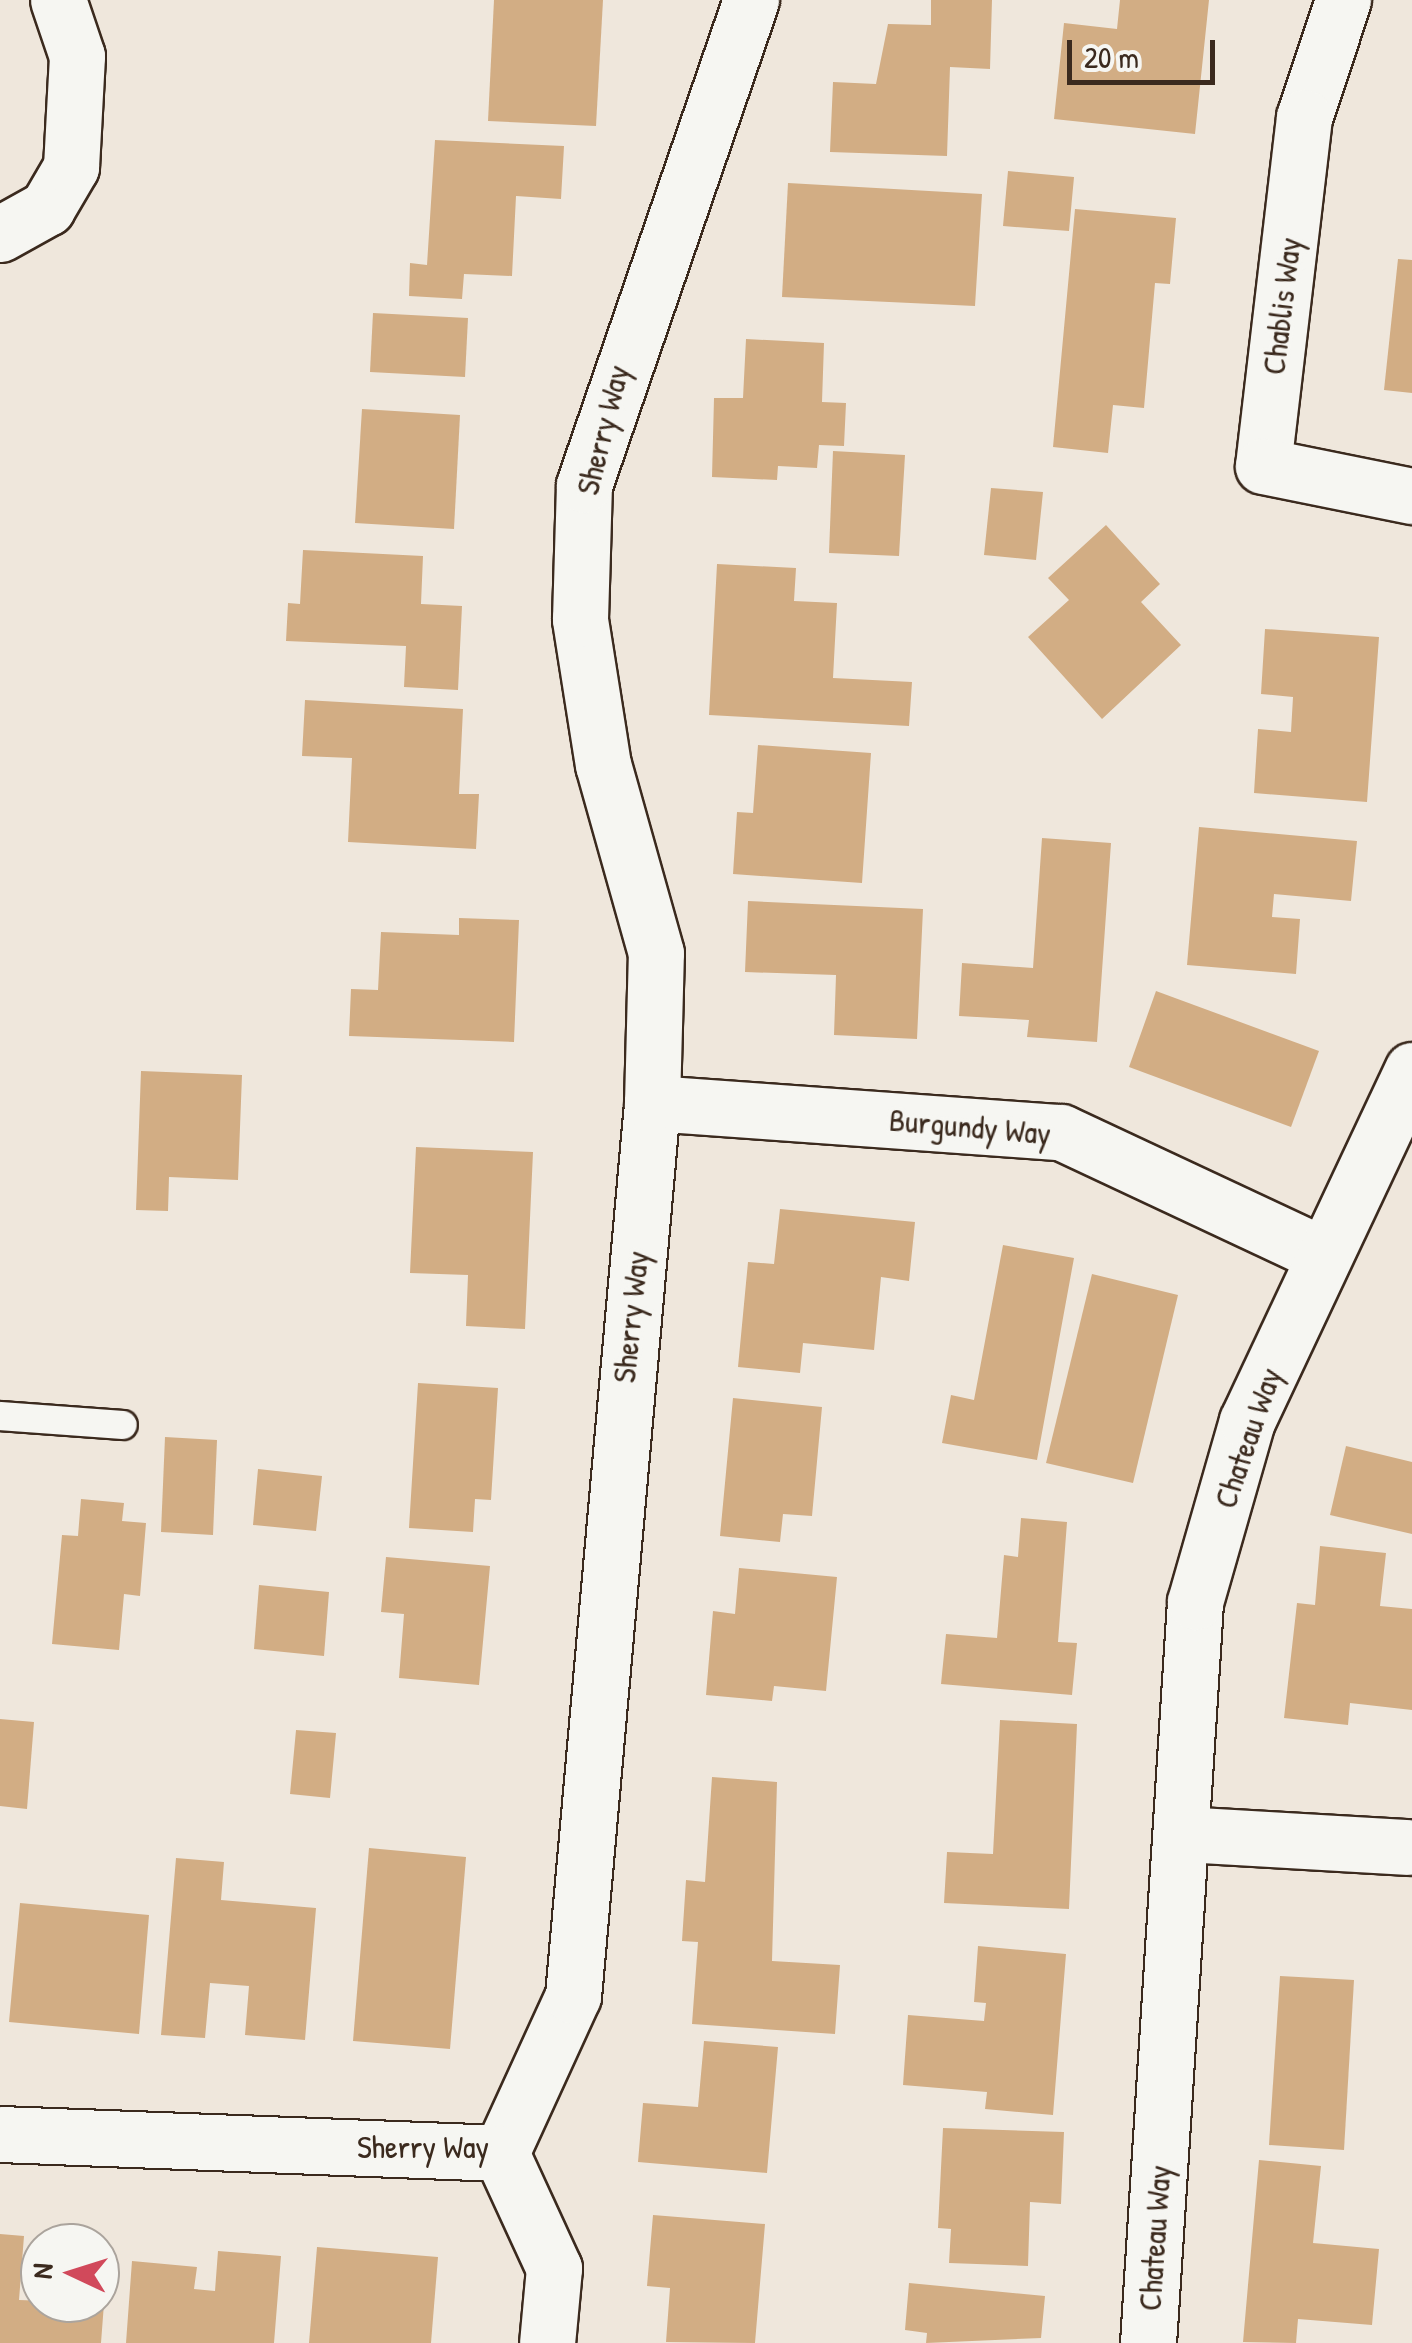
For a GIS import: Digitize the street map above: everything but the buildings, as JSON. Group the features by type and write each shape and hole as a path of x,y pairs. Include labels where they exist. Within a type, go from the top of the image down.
{"street":[{"path":"0,234 47,208 71,167 76,56 58,0"},
{"name":"Sherry Way","path":"0,2134 500,2153 573,1996 652,1104 656,953 603,766 580,619 584,485 751,0"},
{"name":"Chablis Way","path":"1342,0 1304,117 1263,466 1412,496"},
{"name":"Chateau Way","path":"1148,2343 1196,1602 1246,1420 1412,1070"},
{"name":"Burgundy Way","path":"652,1104 1061,1132 1323,1255"},
{"path":"1182,1834 1408,1847"},
{"path":"500,2153 554,2268 547,2343"}],"lane":[{"path":"0,1416 123,1424"}]}
